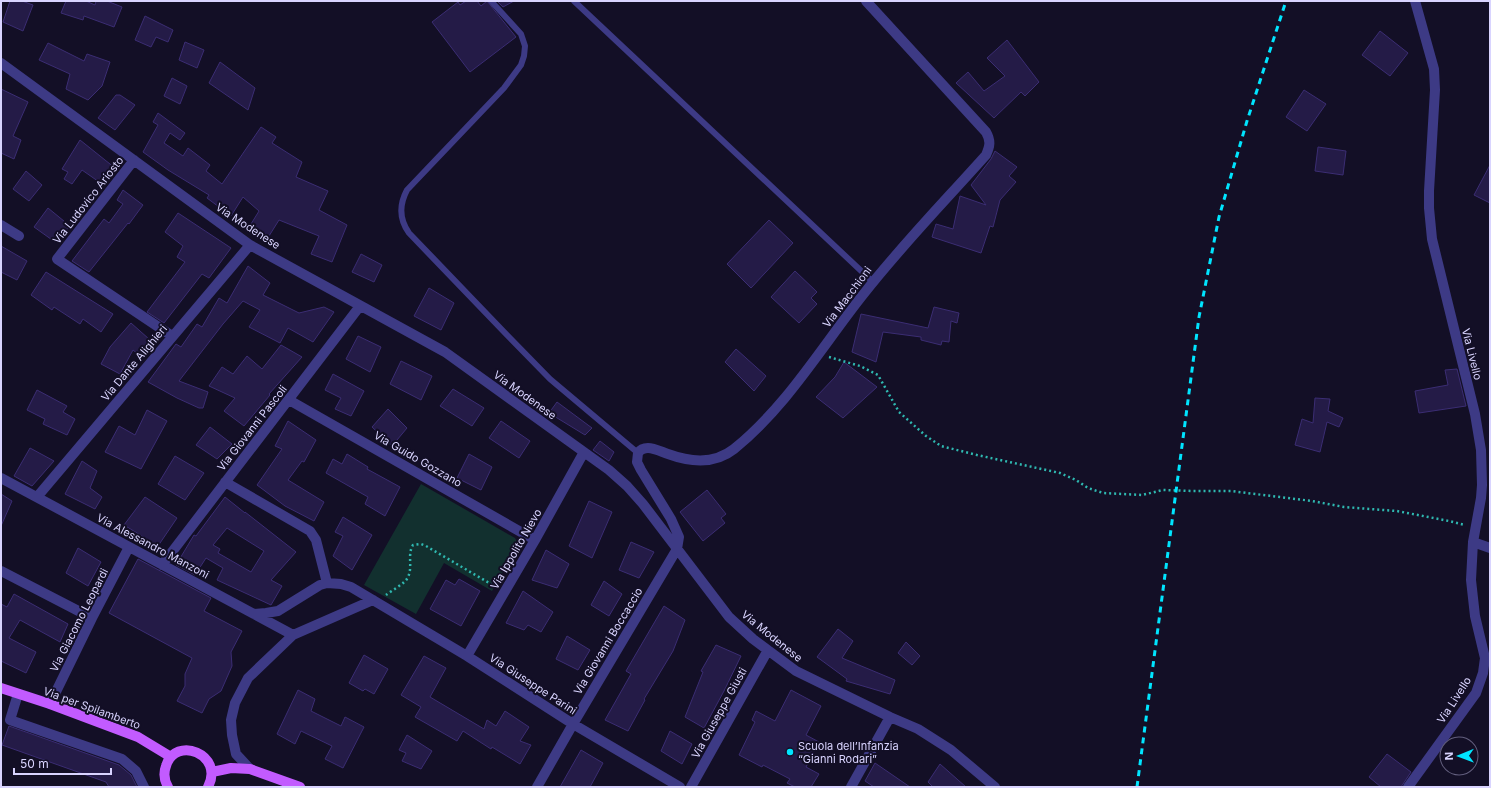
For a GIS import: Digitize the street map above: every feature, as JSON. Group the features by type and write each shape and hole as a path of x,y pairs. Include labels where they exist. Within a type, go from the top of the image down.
{"main road":[{"name":"Via per Spilamberto","path":"1,688 50,704 138,737 171,757"},
{"path":"168,787 165,781 164,772 166,764 171,757 178,752 185,750 200,753 206,758 212,772 208,787"},
{"path":"212,772 231,768 250,769 300,787"}],"street":[{"name":"Via Macchioni","path":"638,453 644,448 650,448 682,459 700,461 711,460 729,454 751,434 793,389 873,282 910,237 986,155 990,144 990,138 986,132 866,1"},
{"name":"Via Livello","path":"1408,787 1476,693 1483,673 1485,658 1475,616 1472,592 1471,559 1481,498 1483,468 1475,414 1432,239 1429,191 1435,90 1434,69 1415,1"},
{"name":"Via Modenese","path":"1,62 250,245 445,352 609,470 627,486 643,504 729,617 747,634 796,671 918,729 951,750 995,787"},
{"name":"Via Ludovico Ariosto","path":"134,160 57,259 172,336"},
{"path":"1,225 19,236"},
{"name":"Via Dante Alighieri","path":"36,497 250,245"},
{"name":"Via Giovanni Pascoli","path":"162,565 360,306"},
{"name":"Via Guido Gozzano","path":"289,400 535,540"},
{"name":"Via Ippolito Nievo","path":"467,656 535,540 584,452"},
{"path":"638,453 637,462 640,470 671,519 679,537 677,549"},
{"name":"Via Alessandro Manzoni","path":"1,478 293,635"},
{"path":"225,482 310,531 316,540 327,583 320,585 278,611 266,614 254,614"},
{"path":"1473,542 1490,548"},
{"name":"Via Giacomo Leopardi","path":"50,704 129,547"},
{"name":"Via Giovanni Boccaccio","path":"537,787 677,549"},
{"path":"1,571 92,618"},
{"name":"Via Giuseppe Parini","path":"327,583 341,584 351,587 467,656 573,724 680,787"},
{"path":"250,769 236,754 231,720 235,703 248,678 293,635 373,600"},
{"name":"Via Giuseppe Giusti","path":"691,787 768,650"},
{"path":"18,694 10,720 122,759 136,771 144,787"},
{"path":"851,787 890,717"}],"lane":[{"path":"491,1 521,34 524,46 524,56 521,65 504,88 407,190 401,207 401,217 404,226 409,233 526,355 556,384 638,453"},
{"path":"574,1 873,282"}],"path":[{"path":"818,354 860,366 878,375 899,412 926,436 941,446 1060,473 1076,480 1088,488 1103,493 1142,495 1164,490 1231,491 1312,501 1344,507 1413,513 1458,523 1475,531"},
{"path":"373,600 386,595 407,578 409,573 411,550 414,545 417,544 426,546 505,592"}],"green space":[{"path":"421,484 515,538 517,547 492,591 444,563 416,614 364,585"}],"building":[{"path":"10,1 22,1 33,5 23,31 3,22"},
{"path":"66,1 86,1 95,5 96,1 107,1 122,7 114,27 84,16 83,20 61,13"},
{"path":"466,1 477,1 481,6 487,1 516,37 470,72 432,22 458,2 460,5"},
{"path":"497,1 514,1 503,7"},
{"path":"145,16 173,30 168,42 156,37 151,47 135,40"},
{"path":"1380,31 1408,53 1390,76 1362,55"},
{"path":"1007,40 1039,82 1025,96 1021,92 994,118 956,83 968,72 984,91 1005,76 987,58"},
{"path":"185,42 204,50 197,68 179,60"},
{"path":"48,43 84,61 87,54 110,62 102,86 88,100 66,89 70,74 39,60"},
{"path":"220,62 255,88 248,110 209,83"},
{"path":"172,78 187,86 180,104 164,96"},
{"path":"1,89 28,102 13,136 21,140 14,159 1,153"},
{"path":"1304,90 1326,104 1307,131 1286,117"},
{"path":"116,95 120,95 135,105 115,130 98,118"},
{"path":"158,113 185,133 180,140 170,133 164,143 183,156 188,148 210,165 206,171 222,184 261,127 276,137 272,143 302,162 296,177 328,191 319,210 347,225 332,262 311,254 319,236 279,220 269,236 251,224 259,211 243,197 231,216 207,198 209,195 168,170 143,152 158,125 153,122"},
{"path":"80,140 115,168 102,184 82,170 72,184 64,179 68,172 62,169"},
{"path":"1318,147 1346,151 1343,175 1315,171"},
{"path":"995,151 1017,167 1009,176 1016,182 1000,200 993,227 990,226 981,253 932,237 936,224 953,229 960,196 986,205 971,185 991,159"},
{"path":"1490,165 1490,203 1474,195"},
{"path":"26,171 42,185 29,201 13,189"},
{"path":"123,190 143,205 89,272 72,261 104,219 109,223 123,204 117,200"},
{"path":"48,208 70,226 55,242 34,227"},
{"path":"178,213 231,248 209,278 202,274 164,323 147,312 185,262 177,257 183,246 165,232"},
{"path":"769,220 793,243 751,288 727,264"},
{"path":"1,246 27,261 17,280 1,272"},
{"path":"361,254 382,265 374,282 352,272"},
{"path":"248,266 270,283 263,295 299,313 324,307 334,312 313,342 288,328 280,343 249,327 260,310 243,301 223,324 179,381 208,392 203,408 199,408 177,398 148,382 176,344 181,347 197,324 202,327 219,298 227,303"},
{"path":"795,271 817,292 811,298 817,304 799,323 771,297"},
{"path":"46,272 113,314 101,332 83,319 80,324 54,307 52,310 31,295"},
{"path":"429,288 454,303 441,330 414,316"},
{"path":"934,307 959,313 957,323 951,321 949,342 942,341 941,345 921,340 921,337 883,332 876,362 852,352 861,314 928,328"},
{"path":"131,323 149,339 138,354 133,350 120,374 101,364 110,347"},
{"path":"358,336 381,347 370,372 346,359"},
{"path":"281,345 302,357 269,394 270,395 244,426 224,411 235,398 209,386 222,367 233,374 247,356 262,369"},
{"path":"736,349 766,376 754,391 725,362"},
{"path":"401,361 432,376 421,400 390,384"},
{"path":"844,362 877,387 843,418 816,397 835,377"},
{"path":"1457,369 1466,406 1419,413 1415,391 1448,385 1445,370"},
{"path":"333,374 364,391 351,416 335,409 341,398 325,390"},
{"path":"453,389 484,408 472,426 440,406"},
{"path":"37,390 67,406 63,412 75,419 67,435 43,424 45,419 27,410"},
{"path":"1315,398 1330,399 1328,411 1343,418 1339,427 1327,422 1320,452 1295,445 1302,419 1313,423"},
{"path":"557,402 592,428 585,435 549,413"},
{"path":"388,409 407,428 392,446 372,427"},
{"path":"147,410 167,421 141,469 105,452 119,426 135,435"},
{"path":"288,421 316,440 304,462 302,461 288,480 324,502 314,521 285,506 257,485 282,449 275,446"},
{"path":"501,421 530,441 519,458 489,438"},
{"path":"210,427 232,444 217,459 196,445"},
{"path":"600,441 614,452 609,461 593,450"},
{"path":"30,448 54,461 32,486 14,476"},
{"path":"347,454 368,467 367,469 400,487 385,516 365,504 368,497 326,473 333,459 342,464"},
{"path":"469,454 492,467 481,490 457,478"},
{"path":"175,456 204,473 185,500 158,484"},
{"path":"82,461 97,471 90,488 102,497 95,509 65,494"},
{"path":"707,490 726,514 721,518 725,523 703,541 680,512"},
{"path":"1,494 12,501 1,526"},
{"path":"145,497 177,518 158,546 124,525"},
{"path":"225,497 296,552 271,580 282,586 271,605 217,580 223,568 206,558 195,575 176,565 194,535 196,536","holes":["227,528 264,551 251,572 218,553 220,549 213,545"]},
{"path":"589,501 612,512 592,558 569,546"},
{"path":"343,517 372,535 352,570 333,556 343,536 335,532"},
{"path":"631,542 654,552 639,578 619,570"},
{"path":"78,548 101,562 88,586 66,573"},
{"path":"546,550 569,564 557,588 532,580"},
{"path":"138,559 211,598 204,611 242,631 231,652 232,666 221,691 209,699 202,713 177,701 185,686 185,674 192,658 109,613"},
{"path":"459,579 480,591 461,626 430,609 446,580 455,585"},
{"path":"604,581 622,594 609,616 591,605"},
{"path":"523,591 553,612 541,632 528,625 524,630 506,623"},
{"path":"14,594 68,624 60,642 20,620 9,638 36,652 26,673 1,661 1,604 7,607"},
{"path":"664,606 685,620 673,651 644,699 645,700 628,731 605,720 631,674 626,671"},
{"path":"838,629 853,641 842,658 895,680 890,694 846,681 847,679 817,657"},
{"path":"567,636 590,650 578,670 556,659"},
{"path":"906,642 920,656 912,665 898,653"},
{"path":"716,645 741,656 704,728 685,717 703,672 701,671"},
{"path":"364,655 388,669 374,694 365,689 363,691 349,683"},
{"path":"424,656 446,668 430,697 484,729 487,720 496,726 505,711 529,727 520,741 531,745 520,764 492,747 491,749 463,731 457,741 415,717 421,707 401,695"},
{"path":"298,690 315,699 311,711 341,726 345,717 364,727 343,768 325,759 332,746 301,731 295,744 277,734"},
{"path":"791,690 821,706 806,735 819,742 806,767 819,774 811,787 795,787 787,783 790,779 739,755 755,722 752,720 756,711 775,721"},
{"path":"9,726 119,765 131,775 137,787 109,787 106,782 2,745"},
{"path":"670,731 692,744 682,764 661,751"},
{"path":"407,735 432,751 421,769 402,761 406,753 399,750"},
{"path":"581,750 603,763 590,787 560,787"},
{"path":"1387,754 1411,772 1401,787 1381,787 1369,777"},
{"path":"875,763 910,787 874,787 865,781"},
{"path":"940,764 966,787 933,787 928,782"}],"railway":[{"path":"1137,787 1199,317 1219,217 1247,121 1286,1"}],"place":[{"name":"Scuola dell’Infanzia “Gianni Rodari”","path":"790,752"}]}
